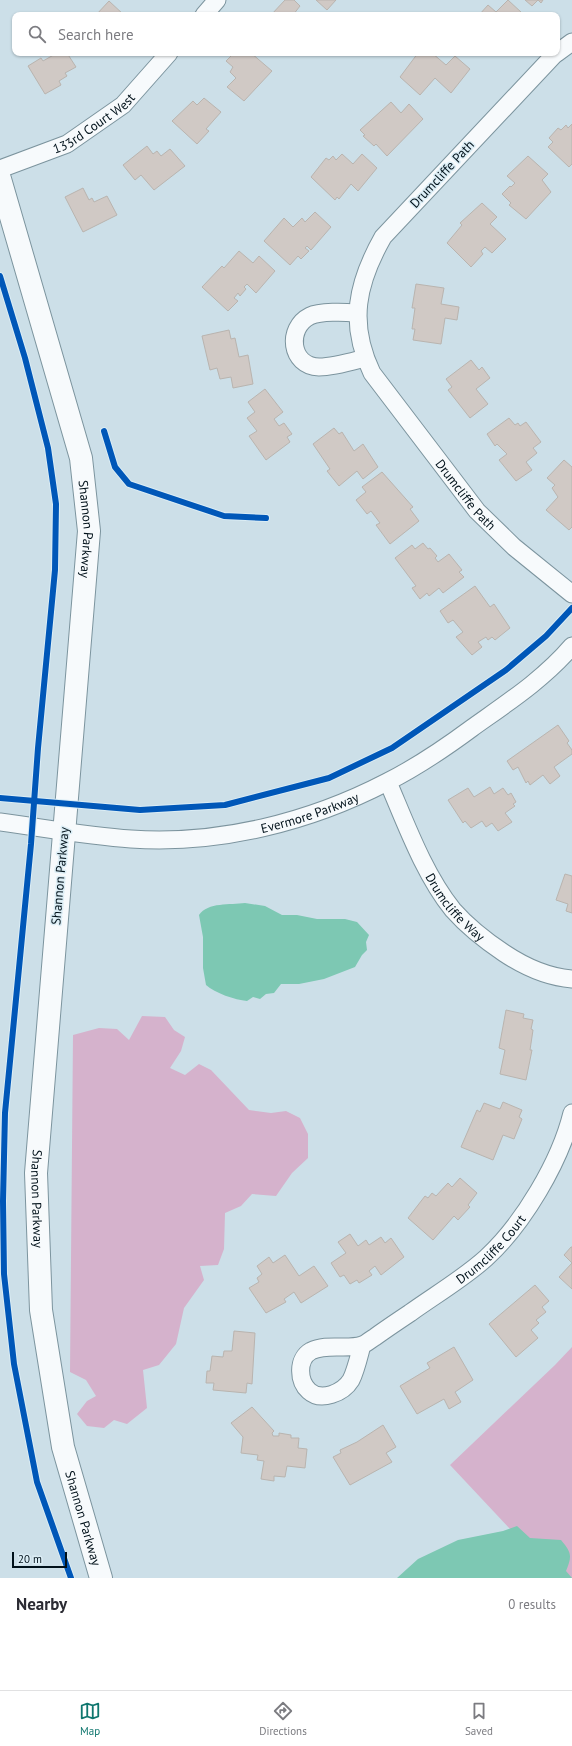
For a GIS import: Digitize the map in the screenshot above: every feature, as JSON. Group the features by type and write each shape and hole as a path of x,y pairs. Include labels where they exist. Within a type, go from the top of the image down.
{"street":[{"path":"207,12 217,0"},
{"name":"Drumcliffe Path","path":"560,51 572,42"},
{"name":"133rd Court West","path":"0,169 67,144 123,105 166,56"},
{"name":"Drumcliffe Path","path":"554,56 383,237 370,259 364,274 358,295 356,312 364,358 372,373 478,511 514,547 572,594"},
{"name":"Shannon Parkway","path":"0,179 81,458 89,531 36,1173 41,1310 63,1447 101,1578"},
{"path":"356,312 312,315 303,321 294,335 295,349 303,361 318,367 340,364 364,358"},
{"name":"Evermore Parkway","path":"0,822 133,839 203,837 255,829 298,819 348,801 388,782 448,745 529,686 572,646"},
{"name":"Drumcliffe Way","path":"388,782 422,858 437,885 453,909 470,928 515,960 536,971 558,978 572,979"},
{"name":"Drumcliffe Court","path":"362,1345 486,1258 510,1232 536,1196 560,1146 569,1125 572,1113"}],"shaded area":[{"path":"245,903 265,906 282,915 297,915 317,919 345,919 357,922 369,935 366,942 367,950 362,955 355,967 324,979 299,984 281,984 274,993 266,994 260,999 253,997 247,1001 225,996 206,985 203,968 203,937 199,915 208,908 214,906"},
{"path":"142,1016 165,1017 174,1030 185,1037 181,1051 170,1068 185,1075 199,1064 211,1070 249,1110 271,1113 286,1111 300,1118 308,1134 308,1158 292,1173 276,1196 252,1194 241,1206 225,1213 224,1249 218,1265 200,1266 204,1280 184,1308 176,1344 159,1365 143,1370 147,1408 127,1424 114,1420 104,1428 87,1426 77,1414 87,1401 96,1396 86,1380 70,1372 73,1035 99,1028 117,1029 129,1040"},
{"path":"572,1347 572,1578 556,1578 450,1465"},
{"path":"517,1526 530,1538 561,1540 570,1555 566,1571 572,1578 397,1578 418,1559 458,1540 503,1531"}],"building":[{"path":"285,0 294,0 300,6 295,12 274,12"},
{"path":"316,0 336,0 327,10"},
{"path":"508,0 521,12 496,12"},
{"path":"525,0 538,0 532,6"},
{"path":"109,1 121,12 99,12"},
{"path":"488,5 496,12 482,12"},
{"path":"52,56 69,56 76,67 65,73 67,76 59,81 61,85 45,94 28,66 41,58 43,61"},
{"path":"231,56 254,56 272,71 244,101 227,87 236,78 230,72 233,67 226,61"},
{"path":"416,56 436,56 446,65 455,56 470,69 451,93 435,78 420,95 400,77"},
{"path":"204,98 221,112 206,129 209,131 197,144 172,121 193,101 197,105"},
{"path":"391,102 401,113 409,104 423,119 387,156 376,144 374,146 363,136 365,135 360,130"},
{"path":"572,124 572,164 569,167 548,147 553,142 549,138 558,128 561,130 566,125 568,128"},
{"path":"147,146 153,154 157,151 161,156 170,149 185,166 154,190 141,175 135,180 123,165"},
{"path":"342,154 353,164 362,154 377,168 358,191 351,184 339,199 337,197 335,200 311,177 326,158 329,160 333,156 336,160"},
{"path":"528,156 548,174 542,180 551,192 526,219 509,205 511,203 502,194 515,183 507,176"},
{"path":"83,188 89,200 92,198 94,202 107,196 117,215 83,232 65,197"},
{"path":"482,203 497,217 490,224 506,239 492,253 485,247 481,251 483,254 471,267 447,243 462,225 460,223"},
{"path":"315,212 331,227 311,250 307,246 305,248 309,251 301,259 298,256 290,265 264,241 284,218 293,227 302,218 305,222"},
{"path":"239,251 253,263 259,256 275,271 256,293 247,284 244,287 246,289 240,296 238,293 234,298 238,301 228,311 202,287 222,266 224,268"},
{"path":"416,284 444,288 441,304 459,307 457,320 445,318 441,344 413,340 415,329 412,329 415,308 412,308"},
{"path":"229,330 231,339 235,338 239,357 248,355 253,384 233,388 231,377 220,379 217,368 210,370 202,336"},
{"path":"471,360 479,370 482,367 490,378 476,389 488,404 470,418 448,390 452,387 446,379"},
{"path":"265,389 283,412 274,419 279,426 284,423 292,434 287,437 290,442 266,460 249,436 257,431 247,418 255,412 248,402"},
{"path":"509,418 515,425 518,423 520,426 526,422 541,442 533,448 537,453 526,462 532,470 516,481 499,460 507,454 497,444 495,446 487,434"},
{"path":"334,428 339,434 342,432 354,451 363,444 378,467 363,479 357,471 339,486 327,471 330,469 313,444"},
{"path":"564,460 572,467 572,527 569,530 546,510 558,497 552,488 555,485 547,478"},
{"path":"382,472 413,507 410,509 419,521 390,544 376,525 380,523 371,511 367,514 356,500 366,492 362,487"},
{"path":"423,543 437,556 435,558 438,562 449,554 462,570 459,572 464,577 443,593 439,588 429,596 427,593 420,599 412,588 416,586 395,558 412,545 415,549"},
{"path":"475,586 490,607 494,604 510,628 495,640 492,637 488,640 486,637 478,642 482,647 472,655 456,637 463,632 453,620 448,623 440,611"},
{"path":"558,725 569,741 567,743 572,750 572,754 554,767 560,776 550,784 543,775 530,785 528,781 526,783 518,767 513,770 507,761"},
{"path":"490,787 494,794 503,788 508,795 511,793 516,802 513,804 515,806 505,813 512,822 498,831 492,823 486,827 482,821 471,828 465,821 463,823 448,800 468,788 474,797"},
{"path":"565,874 572,876 572,913 566,911 568,904 556,900"},
{"path":"506,1010 524,1014 523,1018 533,1020 530,1050 532,1050 526,1080 500,1074 505,1050 499,1048"},
{"path":"503,1102 522,1110 519,1117 522,1119 514,1139 503,1135 493,1160 461,1147 477,1110 480,1112 484,1103 500,1109"},
{"path":"460,1178 477,1193 468,1205 470,1207 458,1220 454,1216 433,1240 408,1218 425,1196 428,1198 432,1193 436,1196 448,1183 452,1187"},
{"path":"350,1234 358,1246 366,1240 369,1245 381,1237 385,1243 391,1238 404,1257 381,1275 375,1266 369,1271 372,1275 359,1283 357,1280 350,1284 344,1275 340,1277 331,1263 346,1253 338,1242"},
{"path":"572,1247 572,1263 564,1255"},
{"path":"285,1255 299,1276 314,1266 328,1286 301,1303 294,1292 284,1299 286,1302 266,1313 249,1288 259,1282 257,1278 262,1274 257,1266 269,1257 273,1263"},
{"path":"572,1263 572,1289 559,1277"},
{"path":"535,1285 549,1301 542,1307 546,1312 536,1320 539,1323 531,1330 538,1338 516,1357 489,1324"},
{"path":"234,1331 255,1333 252,1384 247,1383 246,1393 213,1390 214,1383 206,1383 207,1371 210,1371 212,1356 223,1357 224,1351 232,1351"},
{"path":"454,1347 473,1380 455,1392 461,1402 449,1409 444,1399 417,1414 400,1386 430,1368 427,1363"},
{"path":"252,1407 274,1431 272,1433 273,1436 279,1436 279,1433 291,1435 291,1438 299,1438 298,1448 307,1449 305,1468 287,1466 285,1477 274,1476 274,1481 261,1479 264,1461 257,1460 258,1455 241,1453 243,1437 231,1423"},
{"path":"383,1425 396,1447 386,1453 392,1462 350,1485 333,1457 341,1453 340,1450 357,1442"}],"cycle path":[{"path":"0,276 25,358 48,448 56,504 55,570 38,748 31,844 5,1113 3,1201 4,1274 14,1364 37,1482 71,1578"},
{"path":"104,431 115,467 129,484 224,516 266,518"},
{"path":"0,798 140,810 225,805 329,778 392,748 506,670 546,636 572,608"}]}
